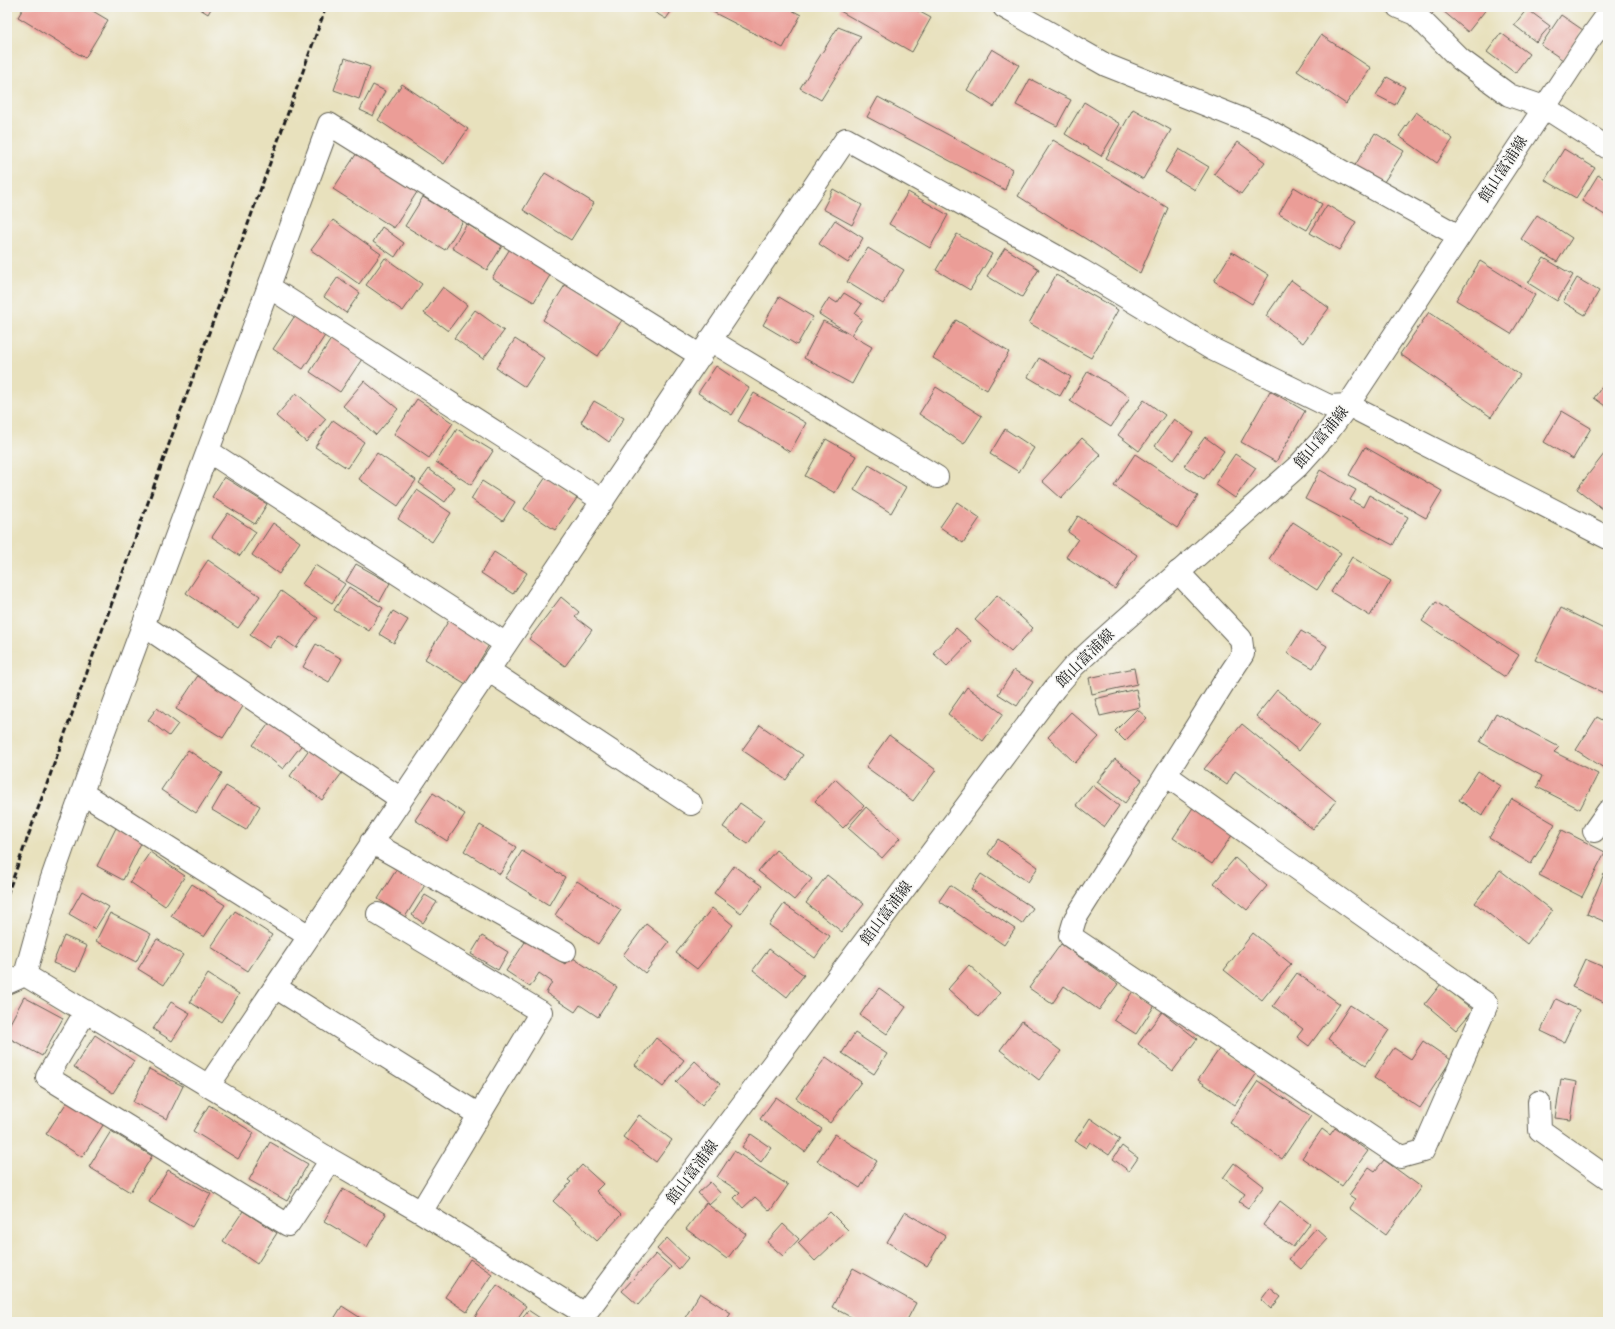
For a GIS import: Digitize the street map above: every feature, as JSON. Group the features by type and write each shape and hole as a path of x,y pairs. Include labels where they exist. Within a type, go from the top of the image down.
{"street":[{"path":"1004,7 1106,65 1262,127 1459,236"},
{"path":"1398,7 1415,14 1460,59 1509,95 1544,107 1608,148"},
{"name":"館山富浦線","path":"582,1318 1055,688 1074,666 1298,466 1326,436 1348,405 1586,43 1608,14"},
{"path":"582,1318 421,1212 331,1160 86,1011 16,979 143,625 330,124 706,348 938,477"},
{"path":"209,1085 371,842 603,501 846,139 1081,270 1212,349 1329,406 1348,405 1608,538"},
{"path":"269,287 603,501"},
{"path":"208,451 506,644"},
{"path":"1166,775 1487,1004 1422,1151 1401,1157 1070,936 1075,919 1166,775 1243,654 1241,639 1178,572"},
{"path":"143,625 401,799"},
{"path":"488,670 691,804"},
{"path":"82,793 309,936"},
{"path":"1594,831 1608,811"},
{"path":"371,842 565,951"},
{"path":"378,914 541,1012 421,1212"},
{"path":"275,987 479,1115"},
{"path":"86,1011 47,1077 288,1226 331,1160"},
{"path":"1539,1102 1540,1130 1608,1178"}],"building":[{"path":"24,7 86,7 108,20 85,58 18,17"},
{"path":"197,7 212,7 208,14"},
{"path":"646,7 674,7 666,19"},
{"path":"708,7 786,7 801,15 783,48 707,9"},
{"path":"842,7 911,7 931,18 912,52 840,11"},
{"path":"1417,7 1437,7 1431,16"},
{"path":"1446,7 1488,7 1468,32 1443,11"},
{"path":"1527,9 1550,26 1536,42 1514,25"},
{"path":"1561,15 1583,30 1563,60 1541,45"},
{"path":"838,27 861,36 821,100 800,88"},
{"path":"1501,33 1529,54 1515,73 1487,52"},
{"path":"1321,35 1371,68 1346,104 1297,71"},
{"path":"992,49 1019,65 994,107 967,90"},
{"path":"345,58 370,67 359,99 334,90"},
{"path":"1387,77 1405,87 1395,105 1376,95"},
{"path":"1030,79 1071,100 1057,126 1016,105"},
{"path":"402,84 468,129 444,164 378,120"},
{"path":"373,85 385,91 373,116 360,110"},
{"path":"878,97 1012,169 1005,190 867,117"},
{"path":"1084,102 1120,124 1101,156 1065,134"},
{"path":"1133,109 1171,130 1143,179 1106,158"},
{"path":"1416,112 1453,139 1437,163 1399,136"},
{"path":"1375,133 1404,151 1382,185 1354,167"},
{"path":"1053,140 1168,208 1140,273 1018,196"},
{"path":"1238,142 1265,162 1241,194 1214,174"},
{"path":"1179,149 1209,167 1195,190 1165,172"},
{"path":"1564,149 1595,168 1576,198 1545,180"},
{"path":"359,150 419,189 394,228 333,189"},
{"path":"545,173 594,203 571,240 523,210"},
{"path":"1598,175 1608,181 1608,217 1582,201"},
{"path":"1294,187 1322,204 1307,230 1279,214"},
{"path":"833,189 862,205 852,225 823,209"},
{"path":"908,192 948,215 930,248 889,224"},
{"path":"423,197 463,221 445,250 405,226"},
{"path":"1327,205 1356,222 1339,250 1310,233"},
{"path":"1537,215 1572,238 1557,262 1521,239"},
{"path":"333,220 381,254 359,284 311,250"},
{"path":"835,220 863,238 848,263 819,244"},
{"path":"467,224 502,246 487,270 452,248"},
{"path":"382,227 404,243 395,257 373,242"},
{"path":"957,234 992,254 970,290 936,270"},
{"path":"511,247 552,272 534,302 492,278"},
{"path":"868,248 904,270 883,304 847,282"},
{"path":"1005,248 1039,269 1022,297 987,276"},
{"path":"1232,252 1269,275 1252,304 1214,281"},
{"path":"385,258 422,284 403,311 366,285"},
{"path":"1544,258 1573,275 1557,301 1528,283"},
{"path":"1480,261 1535,295 1511,334 1456,300"},
{"path":"1056,275 1118,310 1091,358 1029,323"},
{"path":"338,277 360,293 346,313 324,297"},
{"path":"1577,278 1599,291 1585,315 1563,302"},
{"path":"1291,280 1329,308 1303,343 1266,316"},
{"path":"567,282 622,320 598,356 543,320"},
{"path":"443,287 467,305 448,331 424,313"},
{"path":"844,293 862,304 855,314 862,319 851,335 872,347 852,384 804,358 823,321 850,334 819,314 829,298 837,303"},
{"path":"779,297 813,317 797,345 763,325"},
{"path":"475,310 504,331 483,359 454,338"},
{"path":"1429,312 1520,375 1491,417 1400,354"},
{"path":"296,314 326,334 303,369 273,349"},
{"path":"956,320 1009,352 987,390 933,358"},
{"path":"333,336 364,356 340,392 310,372"},
{"path":"515,339 544,358 525,387 496,368"},
{"path":"1039,358 1071,377 1060,396 1028,377"},
{"path":"716,366 749,388 732,415 698,393"},
{"path":"1088,371 1130,397 1111,427 1070,401"},
{"path":"1608,378 1608,408 1594,398"},
{"path":"364,381 398,409 376,435 343,406"},
{"path":"936,387 982,416 964,444 919,414"},
{"path":"1270,391 1305,411 1276,462 1241,442"},
{"path":"296,393 326,419 306,442 276,416"},
{"path":"754,393 806,423 790,452 738,421"},
{"path":"417,399 453,423 429,458 394,434"},
{"path":"1144,400 1165,415 1139,451 1118,435"},
{"path":"594,401 624,418 609,442 581,422"},
{"path":"1562,411 1591,428 1573,459 1544,442"},
{"path":"1174,419 1193,433 1174,460 1155,446"},
{"path":"333,420 364,442 347,468 315,447"},
{"path":"457,429 493,451 471,485 436,462"},
{"path":"1005,429 1034,448 1019,472 990,454"},
{"path":"1205,437 1224,451 1204,479 1184,466"},
{"path":"1082,438 1101,455 1061,498 1042,481"},
{"path":"826,439 856,456 835,493 805,476"},
{"path":"1365,447 1442,491 1426,518 1349,475"},
{"path":"1608,449 1608,513 1577,489"},
{"path":"377,453 416,480 398,506 359,479"},
{"path":"1135,454 1198,496 1177,528 1114,486"},
{"path":"1235,454 1256,468 1235,498 1215,484"},
{"path":"869,465 906,487 891,513 854,490"},
{"path":"429,469 455,488 445,502 419,483"},
{"path":"1320,470 1356,490 1350,500 1363,507 1369,495 1408,517 1393,545 1305,499"},
{"path":"224,477 267,504 255,524 212,497"},
{"path":"546,477 577,498 555,530 524,509"},
{"path":"482,481 515,502 503,521 471,499"},
{"path":"417,490 451,513 432,542 398,519"},
{"path":"957,502 980,518 963,543 940,527"},
{"path":"228,513 256,532 240,556 212,537"},
{"path":"1078,516 1137,555 1115,589 1066,557 1078,539 1068,532"},
{"path":"1293,522 1341,553 1317,590 1269,559"},
{"path":"273,523 300,542 279,574 252,555"},
{"path":"494,552 527,573 513,594 481,573"},
{"path":"1352,557 1391,581 1370,616 1331,592"},
{"path":"208,560 260,596 238,628 186,593"},
{"path":"356,564 390,583 380,601 346,581"},
{"path":"315,565 345,584 332,603 302,584"},
{"path":"349,587 383,608 369,631 334,610"},
{"path":"281,591 318,618 296,648 278,635 269,648 250,635"},
{"path":"997,595 1033,628 1011,652 975,620"},
{"path":"561,597 579,612 575,617 592,630 565,666 529,639"},
{"path":"1436,602 1519,655 1505,677 1422,621"},
{"path":"1561,608 1608,631 1608,695 1535,660"},
{"path":"393,611 408,620 394,643 379,634"},
{"path":"449,620 489,645 466,684 425,659"},
{"path":"956,628 971,641 947,666 933,653"},
{"path":"1301,631 1327,646 1313,668 1287,653"},
{"path":"316,644 342,659 329,682 303,667"},
{"path":"1134,668 1137,684 1092,694 1089,678"},
{"path":"1014,670 1033,682 1017,706 998,694"},
{"path":"201,671 247,700 223,738 176,709"},
{"path":"967,687 1003,714 983,741 948,714"},
{"path":"1136,689 1140,707 1100,716 1095,699"},
{"path":"1277,690 1320,724 1299,751 1256,716"},
{"path":"157,708 178,724 169,736 148,720"},
{"path":"1137,709 1147,718 1125,741 1115,731"},
{"path":"1071,712 1099,737 1075,763 1048,737"},
{"path":"1496,713 1559,747 1554,752 1598,774 1580,809 1537,787 1542,776 1480,742"},
{"path":"1597,717 1608,723 1607,770 1576,750"},
{"path":"273,718 304,742 283,769 253,745"},
{"path":"1242,724 1336,801 1313,829 1235,771 1227,785 1204,769"},
{"path":"760,725 803,755 786,780 742,750"},
{"path":"889,735 936,770 913,801 866,767"},
{"path":"310,748 342,773 322,800 290,776"},
{"path":"188,750 222,773 196,813 161,790"},
{"path":"1115,759 1142,780 1125,803 1097,782"},
{"path":"1478,771 1501,786 1482,816 1459,800"},
{"path":"835,779 864,806 843,828 815,801"},
{"path":"1092,785 1119,806 1104,827 1076,805"},
{"path":"226,786 260,806 246,830 212,810"},
{"path":"433,793 465,814 447,841 415,820"},
{"path":"1512,799 1555,824 1531,864 1489,838"},
{"path":"740,803 764,820 748,844 723,827"},
{"path":"1196,803 1235,831 1212,864 1173,838"},
{"path":"866,807 900,838 882,858 848,828"},
{"path":"480,825 516,847 500,874 464,851"},
{"path":"117,826 143,839 123,880 97,866"},
{"path":"1562,830 1605,852 1582,897 1539,875"},
{"path":"998,839 1038,867 1028,882 988,854"},
{"path":"776,850 812,879 794,900 758,871"},
{"path":"522,851 565,877 549,905 505,878"},
{"path":"150,852 185,876 165,906 130,882"},
{"path":"1235,858 1267,886 1247,910 1214,883"},
{"path":"734,866 762,886 741,913 714,893"},
{"path":"398,867 425,885 405,917 378,899"},
{"path":"1500,870 1552,911 1527,944 1475,903"},
{"path":"981,874 1033,908 1022,924 971,889"},
{"path":"1604,874 1608,876 1608,923 1587,914"},
{"path":"827,875 864,904 842,932 806,903"},
{"path":"577,881 621,910 598,944 555,915"},
{"path":"192,884 225,905 204,937 171,916"},
{"path":"950,885 1015,929 1004,945 939,901"},
{"path":"82,891 109,907 95,929 69,914"},
{"path":"425,895 437,902 423,923 412,915"},
{"path":"784,904 830,936 815,958 769,925"},
{"path":"712,908 733,925 697,969 676,953"},
{"path":"235,911 272,935 248,971 211,947"},
{"path":"110,913 151,934 136,962 96,941"},
{"path":"646,924 669,942 645,973 623,955"},
{"path":"1253,933 1291,964 1262,1000 1224,970"},
{"path":"64,936 87,946 76,972 53,963"},
{"path":"482,936 508,952 498,970 471,954"},
{"path":"157,939 183,955 164,985 138,969"},
{"path":"527,939 565,964 570,956 617,987 598,1017 580,1005 575,1012 546,993 552,982 539,973 530,987 506,971"},
{"path":"1061,944 1118,984 1099,1010 1064,986 1052,1004 1029,988"},
{"path":"769,949 804,975 787,997 753,970"},
{"path":"1585,959 1608,969 1608,1004 1572,987"},
{"path":"969,965 1000,993 979,1017 948,989"},
{"path":"1297,973 1340,1004 1309,1046 1297,1037 1303,1029 1273,1006"},
{"path":"208,974 239,994 221,1022 190,1002"},
{"path":"1441,984 1473,1010 1456,1030 1425,1004"},
{"path":"879,988 906,1007 887,1034 860,1015"},
{"path":"1133,991 1155,1005 1136,1034 1114,1020"},
{"path":"24,997 63,1018 42,1056 7,1037 7,1029"},
{"path":"1556,999 1579,1010 1564,1042 1541,1031"},
{"path":"171,1002 190,1013 172,1041 153,1029"},
{"path":"1350,1005 1389,1030 1366,1065 1328,1039"},
{"path":"1162,1012 1197,1039 1173,1071 1138,1044"},
{"path":"1022,1021 1061,1051 1039,1080 1000,1050"},
{"path":"855,1033 887,1054 874,1074 842,1053"},
{"path":"95,1035 134,1061 113,1093 74,1067"},
{"path":"656,1038 684,1060 663,1087 635,1065"},
{"path":"1423,1041 1451,1060 1420,1108 1374,1078 1394,1048 1411,1059"},
{"path":"1220,1048 1257,1073 1235,1105 1198,1080"},
{"path":"826,1057 861,1082 830,1123 796,1098"},
{"path":"695,1061 720,1084 702,1105 676,1082"},
{"path":"149,1069 183,1086 167,1119 133,1102"},
{"path":"1561,1079 1577,1082 1571,1120 1555,1118"},
{"path":"1258,1081 1311,1116 1282,1159 1230,1123"},
{"path":"776,1097 822,1129 805,1152 760,1119"},
{"path":"69,1099 105,1122 82,1157 46,1134"},
{"path":"209,1105 254,1133 238,1159 193,1131"},
{"path":"639,1115 672,1140 656,1162 623,1137"},
{"path":"1090,1118 1120,1139 1109,1155 1090,1142 1086,1148 1075,1141"},
{"path":"1335,1128 1368,1151 1342,1186 1302,1158 1322,1129 1330,1135"},
{"path":"111,1131 152,1156 130,1192 89,1167"},
{"path":"751,1134 771,1148 761,1162 742,1147"},
{"path":"835,1134 877,1161 860,1188 817,1161"},
{"path":"270,1142 308,1164 287,1201 249,1180"},
{"path":"1122,1146 1138,1158 1129,1171 1113,1159"},
{"path":"734,1151 788,1185 770,1211 755,1197 743,1208 734,1198 740,1192 717,1177"},
{"path":"1384,1160 1421,1187 1386,1235 1349,1208 1355,1199 1349,1195 1369,1167 1375,1171"},
{"path":"1234,1163 1264,1186 1248,1208 1239,1202 1245,1194 1223,1178"},
{"path":"582,1165 603,1184 596,1191 621,1215 597,1241 553,1201 571,1182 568,1180"},
{"path":"168,1170 211,1194 192,1227 149,1202"},
{"path":"710,1182 721,1194 709,1205 698,1193"},
{"path":"343,1189 386,1214 367,1247 324,1221"},
{"path":"1280,1201 1310,1224 1293,1247 1263,1225"},
{"path":"706,1203 746,1234 727,1259 686,1229"},
{"path":"243,1211 277,1233 257,1264 223,1241"},
{"path":"830,1212 848,1230 815,1261 798,1243"},
{"path":"905,1212 945,1236 927,1266 887,1242"},
{"path":"783,1224 799,1239 783,1256 767,1242"},
{"path":"1316,1228 1328,1239 1301,1269 1289,1259"},
{"path":"667,1238 688,1258 679,1269 657,1249"},
{"path":"656,1254 671,1267 638,1305 622,1291"},
{"path":"470,1259 492,1274 467,1312 445,1297"},
{"path":"853,1268 916,1303 906,1322 860,1322 832,1307"},
{"path":"497,1285 526,1306 515,1322 482,1322 475,1317"},
{"path":"1270,1288 1281,1297 1271,1309 1261,1300"},
{"path":"700,1293 731,1313 725,1322 683,1321"},
{"path":"342,1306 367,1322 332,1322"},
{"path":"528,1310 546,1322 520,1322"}],"railway":[{"path":"7,895 326,7"}]}
